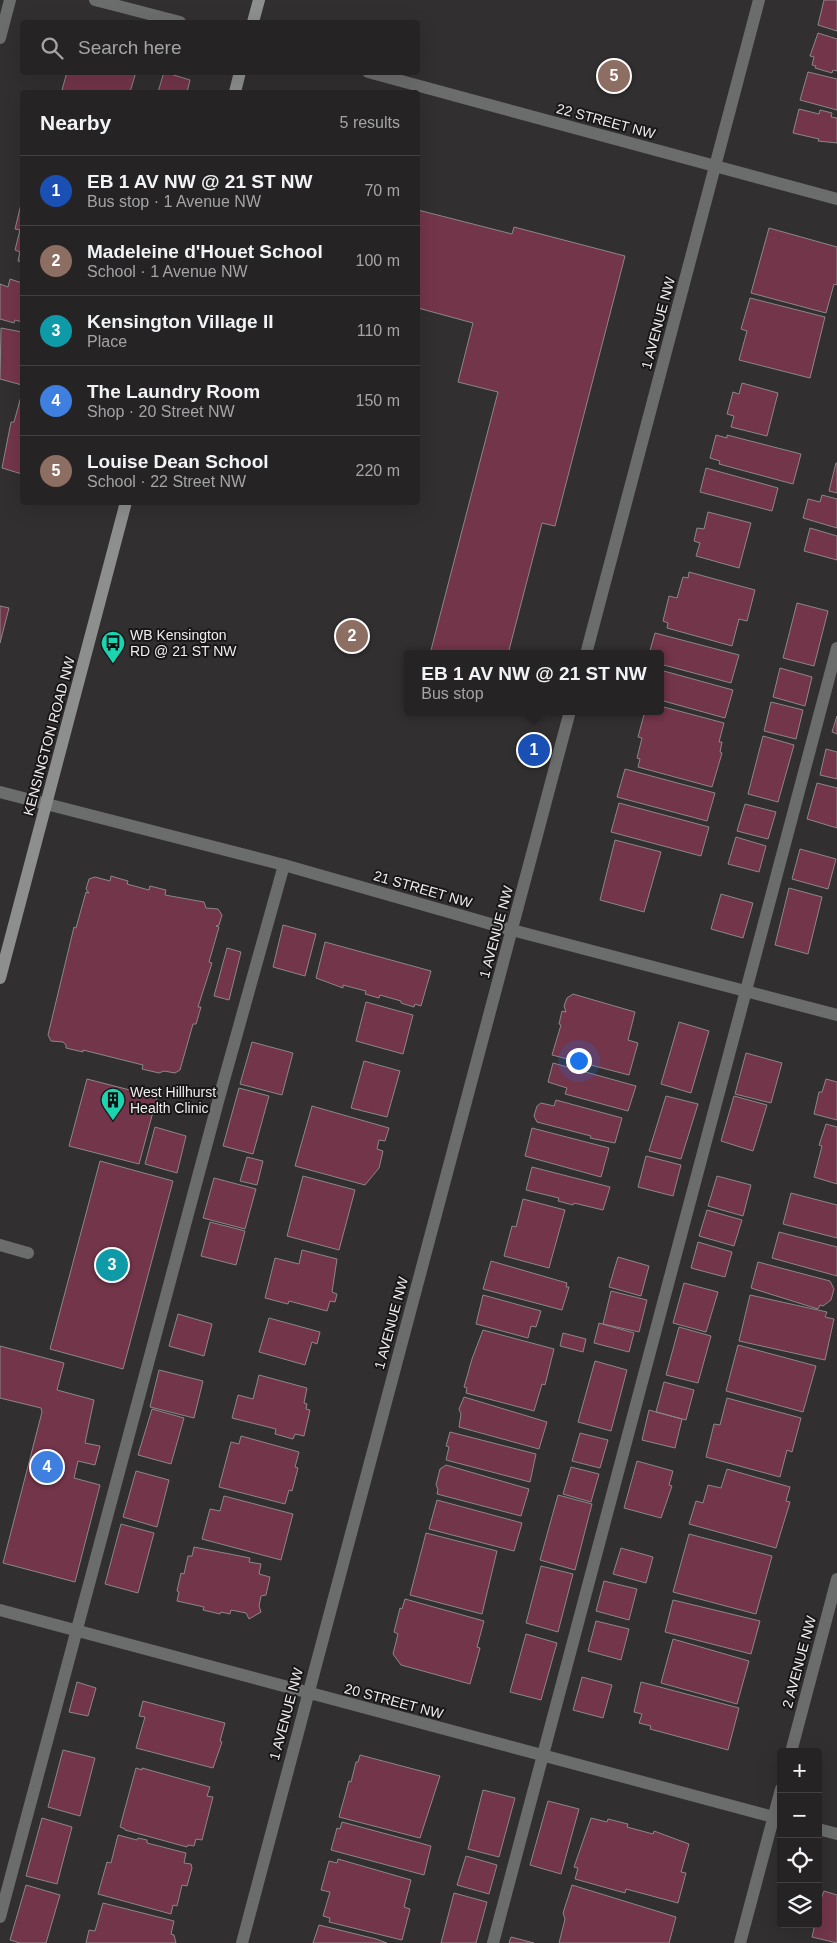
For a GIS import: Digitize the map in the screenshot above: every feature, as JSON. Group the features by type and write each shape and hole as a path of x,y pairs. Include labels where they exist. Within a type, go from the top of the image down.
{"street":[{"path":"0,38 10,0"},
{"path":"95,0 172,20"},
{"path":"254,20 259,0"},
{"name":"1 AVENUE NW","path":"587,650 759,0"},
{"path":"236,90 239,75"},
{"name":"22 STREET NW","path":"379,75 837,199"},
{"name":"KENSINGTON ROAD NW","path":"0,978 125,505"},
{"path":"493,1943 837,648"},
{"name":"1 AVENUE NW","path":"242,1943 569,715"},
{"name":"21 STREET NW","path":"0,792 284,865 512,930 837,1015"},
{"path":"0,1917 216,1107 284,865"},
{"path":"0,1245 28,1253"},
{"name":"2 AVENUE NW","path":"792,1748 837,1580"},
{"name":"20 STREET NW","path":"0,1610 307,1694 777,1818"},
{"path":"740,1943 777,1818"},
{"path":"822,1830 837,1834"}],"building":[{"path":"824,0 837,0 837,31 818,25"},
{"path":"818,33 837,39 837,71 833,70 832,73 815,68 816,66 812,65 814,57 810,56"},
{"path":"808,72 837,79 837,110 800,100"},
{"path":"66,75 135,75 131,90 62,90"},
{"path":"163,75 174,75 190,80 188,90 159,90"},
{"path":"799,109 819,114 820,110 832,113 831,117 837,118 837,143 818,141 819,139 793,133"},
{"path":"20,208 20,230 15,229"},
{"path":"420,211 512,234 514,227 625,256 555,526 542,523 509,650 431,650 498,392 458,382 473,323 420,309"},
{"path":"769,228 837,247 837,285 834,284 826,313 751,293"},
{"path":"20,230 20,252 15,250"},
{"path":"10,279 20,282 20,321 15,320 14,323 0,319 0,284 8,287"},
{"path":"750,298 825,317 810,378 739,360 747,331 741,329"},
{"path":"1,328 20,332 20,384 0,379"},
{"path":"742,383 778,393 767,436 731,427 734,416 727,414 733,392 739,394"},
{"path":"20,400 20,473 2,468 11,422 14,422"},
{"path":"716,435 727,438 727,435 801,454 793,484 719,464 720,461 710,458"},
{"path":"837,463 837,493 829,491"},
{"path":"706,468 778,488 772,511 700,492"},
{"path":"822,495 837,499 837,528 803,518 808,499 820,502"},
{"path":"708,512 751,523 739,568 696,556 700,543 694,541 697,528 704,529"},
{"path":"810,528 837,536 837,560 804,551"},
{"path":"689,572 755,590 747,621 739,619 732,646 667,628 668,623 663,621 669,596 677,598 683,577 688,578"},
{"path":"797,603 828,611 814,666 783,658"},
{"path":"0,606 9,608 0,643"},
{"path":"655,633 739,655 731,683 664,665 664,650 650,650"},
{"path":"780,668 812,677 805,706 773,697"},
{"path":"664,671 733,690 725,718 664,701"},
{"path":"771,702 803,710 796,739 764,731"},
{"path":"664,707 724,723 719,742 722,742 720,752 722,753 712,787 638,767 640,759 637,758 642,738 638,737 644,715 664,715"},
{"path":"837,716 837,734 832,732"},
{"path":"763,736 794,745 778,802 748,794"},
{"path":"826,749 837,752 837,779 820,775"},
{"path":"625,769 715,793 707,821 617,797"},
{"path":"817,783 837,788 837,828 807,819"},
{"path":"619,803 709,827 701,856 611,832"},
{"path":"745,804 776,812 768,839 737,831"},
{"path":"736,837 766,846 759,872 728,864"},
{"path":"615,840 661,852 644,912 600,900"},
{"path":"800,849 836,859 828,889 792,879"},
{"path":"111,876 128,881 127,884 149,890 150,886 166,890 165,895 204,902 206,908 218,909 222,915 219,925 216,926 219,927 209,962 212,963 198,1007 201,1007 196,1024 193,1024 180,1070 175,1073 164,1071 159,1073 142,1069 143,1065 83,1050 83,1052 66,1048 63,1042 51,1041 48,1035 74,927 76,928 86,892 89,893 86,889 89,879 95,877 110,881"},
{"path":"789,888 822,897 808,954 775,945"},
{"path":"721,894 753,903 743,938 711,929"},
{"path":"283,925 316,934 305,976 273,967"},
{"path":"325,942 431,971 421,1006 415,1004 414,1007 380,995 379,998 365,994 366,991 343,985 343,988 316,978"},
{"path":"227,948 241,952 229,1000 214,996"},
{"path":"573,994 635,1012 628,1040 638,1043 629,1075 552,1055 561,1025 559,1024 562,1011 566,1012 564,1006 567,998"},
{"path":"366,1002 413,1015 403,1054 356,1041"},
{"path":"679,1022 709,1031 691,1093 661,1084"},
{"path":"252,1042 293,1053 282,1095 240,1084"},
{"path":"746,1053 782,1063 771,1103 735,1094"},
{"path":"364,1061 400,1071 387,1117 351,1108"},
{"path":"553,1063 636,1086 628,1111 565,1094 567,1088 548,1082"},
{"name":"West Hillhurst Health Clinic","path":"87,1079 157,1097 139,1164 69,1146"},
{"path":"826,1079 837,1082 837,1120 814,1114 819,1092 822,1092"},
{"path":"239,1088 269,1096 253,1154 223,1146"},
{"path":"666,1096 698,1104 681,1159 649,1151"},
{"path":"734,1096 767,1105 753,1151 721,1141"},
{"path":"556,1100 622,1118 615,1143 590,1138 591,1136 537,1122 534,1116 537,1106 541,1103 554,1106"},
{"path":"312,1106 389,1128 385,1141 379,1140 377,1149 383,1151 379,1168 365,1185 295,1166"},
{"path":"826,1124 837,1127 837,1184 814,1177 822,1146 819,1145"},
{"path":"155,1127 186,1136 177,1173 145,1164"},
{"path":"532,1128 609,1148 601,1177 525,1156"},
{"path":"646,1156 681,1165 673,1196 638,1187"},
{"path":"247,1157 263,1161 257,1185 240,1181"},
{"path":"100,1161 173,1181 123,1369 50,1349"},
{"path":"532,1167 610,1187 603,1210 574,1203 573,1205 558,1201 559,1198 526,1190"},
{"path":"303,1176 355,1190 339,1250 287,1236"},
{"path":"717,1176 751,1185 743,1216 708,1206"},
{"path":"214,1178 256,1189 245,1229 203,1218"},
{"path":"791,1193 837,1205 837,1238 783,1224"},
{"path":"523,1199 565,1210 549,1268 504,1256 512,1226 516,1227"},
{"path":"707,1210 742,1220 734,1246 699,1236"},
{"path":"210,1222 245,1231 236,1265 201,1256"},
{"path":"779,1232 837,1247 837,1276 772,1258"},
{"path":"698,1242 732,1252 725,1277 691,1268"},
{"path":"302,1250 337,1259 332,1292 337,1294 335,1302 330,1301 327,1311 289,1301 288,1304 265,1298 275,1258 299,1264"},
{"path":"618,1257 649,1266 641,1296 609,1287"},
{"path":"491,1261 567,1283 566,1287 569,1287 562,1310 483,1289"},
{"path":"758,1262 830,1281 834,1289 831,1300 823,1306 820,1305 818,1309 751,1288"},
{"path":"684,1283 718,1292 706,1332 673,1323"},
{"path":"611,1291 647,1300 639,1332 603,1324"},
{"path":"483,1295 541,1311 536,1327 531,1326 528,1338 476,1324"},
{"path":"750,1295 827,1312 825,1317 834,1319 825,1360 739,1341"},
{"path":"178,1314 212,1324 204,1356 169,1346"},
{"path":"269,1318 320,1332 317,1344 312,1342 305,1365 259,1352"},
{"path":"599,1323 634,1333 629,1352 594,1343"},
{"path":"679,1327 711,1336 698,1383 666,1375"},
{"path":"483,1330 554,1349 545,1385 542,1384 534,1411 466,1393 467,1388 464,1387"},
{"path":"563,1333 586,1339 583,1352 560,1346"},
{"path":"738,1345 816,1366 803,1412 726,1391"},
{"path":"0,1346 64,1363 57,1390 94,1400 85,1443 100,1446 95,1465 78,1461 74,1478 100,1485 75,1582 3,1563 42,1412 41,1408 0,1398"},
{"path":"595,1361 627,1370 611,1431 578,1422"},
{"path":"159,1370 203,1381 194,1418 150,1407"},
{"path":"259,1375 307,1388 304,1403 307,1404 306,1409 310,1410 304,1436 295,1434 293,1439 275,1434 276,1429 232,1418 238,1395 253,1399"},
{"path":"664,1382 694,1390 686,1420 656,1412"},
{"path":"464,1397 547,1422 539,1449 459,1427 461,1414 459,1409"},
{"path":"727,1398 801,1418 792,1452 787,1450 780,1477 706,1457 714,1424 720,1425"},
{"path":"152,1409 184,1418 171,1464 138,1455"},
{"path":"649,1410 682,1419 675,1448 642,1440"},
{"path":"450,1432 536,1454 530,1482 446,1460 449,1447 446,1446"},
{"path":"580,1433 608,1440 600,1468 572,1461"},
{"path":"241,1436 299,1452 295,1467 298,1468 292,1491 289,1490 285,1504 219,1487 231,1442 239,1444"},
{"path":"637,1461 673,1471 669,1485 672,1486 661,1518 624,1508"},
{"path":"446,1465 529,1489 521,1516 437,1494 438,1489 436,1485 440,1469"},
{"path":"571,1467 599,1474 591,1502 563,1494"},
{"path":"727,1469 790,1487 786,1501 790,1502 776,1548 689,1524 696,1501 703,1503 708,1485 721,1488"},
{"path":"136,1471 169,1480 157,1527 123,1517"},
{"path":"558,1495 592,1504 575,1570 540,1560"},
{"path":"224,1496 293,1514 281,1560 202,1539 210,1509 220,1511"},
{"path":"437,1500 522,1523 514,1551 429,1529"},
{"path":"121,1524 154,1533 138,1593 105,1584"},
{"path":"426,1533 497,1551 482,1614 410,1595"},
{"path":"689,1534 772,1556 756,1614 673,1592"},
{"path":"194,1547 250,1558 249,1562 261,1564 259,1574 270,1577 266,1595 261,1596 259,1606 261,1612 249,1619 246,1613 231,1610 230,1614 221,1612 220,1614 203,1610 204,1607 177,1601 181,1573 184,1574 188,1556 192,1556"},
{"path":"621,1548 653,1557 646,1583 613,1574"},
{"path":"541,1566 573,1574 558,1632 526,1623"},
{"path":"604,1581 637,1589 629,1620 596,1611"},
{"path":"405,1599 484,1621 477,1647 480,1648 470,1684 401,1665 393,1654 398,1634 394,1632 400,1608 402,1609"},
{"path":"673,1600 760,1621 751,1654 665,1632"},
{"path":"596,1621 629,1629 621,1660 588,1651"},
{"path":"526,1634 557,1643 541,1700 510,1692"},
{"path":"673,1639 749,1661 737,1704 661,1683"},
{"path":"582,1677 612,1685 603,1718 573,1710"},
{"path":"77,1682 96,1688 88,1716 69,1712"},
{"path":"641,1682 739,1708 728,1750 650,1729 651,1726 639,1723 642,1714 634,1712"},
{"path":"143,1701 225,1723 220,1741 222,1742 213,1768 136,1748 145,1717 139,1716"},
{"path":"63,1750 95,1758 80,1816 48,1807"},
{"path":"360,1755 440,1776 420,1838 339,1817 349,1781 351,1782 356,1762 358,1762"},
{"path":"136,1768 210,1787 207,1796 213,1797 202,1840 196,1839 194,1846 188,1845 187,1847 120,1827"},
{"path":"483,1790 515,1798 499,1857 468,1849"},
{"path":"548,1801 579,1809 561,1874 530,1865"},
{"path":"42,1818 72,1827 57,1884 26,1876"},
{"path":"591,1818 607,1822 608,1819 628,1824 627,1827 653,1834 654,1831 689,1844 681,1872 686,1873 678,1903 626,1889 625,1893 575,1879 578,1868 574,1867"},
{"path":"342,1822 431,1846 424,1875 331,1850 337,1828 340,1829"},
{"path":"118,1835 137,1840 138,1838 147,1840 147,1843 186,1853 184,1863 191,1864 192,1868 187,1886 182,1885 177,1906 173,1905 171,1914 98,1894 107,1862 111,1863"},
{"path":"466,1856 497,1865 489,1894 457,1885"},
{"path":"338,1859 411,1880 404,1907 410,1909 402,1940 329,1922 330,1918 323,1916 330,1892 321,1890 329,1861 337,1863"},
{"path":"26,1885 60,1895 46,1943 20,1943 10,1940"},
{"path":"572,1885 676,1917 669,1943 559,1943 565,1919 563,1913"},
{"path":"824,1891 837,1895 837,1943 812,1937 814,1928 822,1928 822,1896"},
{"path":"454,1893 487,1902 476,1943 441,1943"},
{"path":"103,1903 174,1921 171,1934 174,1935 176,1943 86,1943 89,1930 95,1931"},
{"path":"319,1925 376,1939 387,1943 313,1943"},
{"path":"511,1937 534,1943 509,1943"}],"place":[{"name":"Louise Dean School","path":"614,76"},
{"name":"Madeleine d'Houet School","path":"352,636"},
{"name":"WB Kensington RD @ 21 ST NW","path":"113,664"},
{"name":"EB 1 AV NW @ 21 ST NW","path":"534,750"},
{"name":"West Hillhurst Health Clinic","path":"113,1121"},
{"name":"Kensington Village II","path":"112,1265"},
{"name":"The Laundry Room","path":"47,1467"}]}
